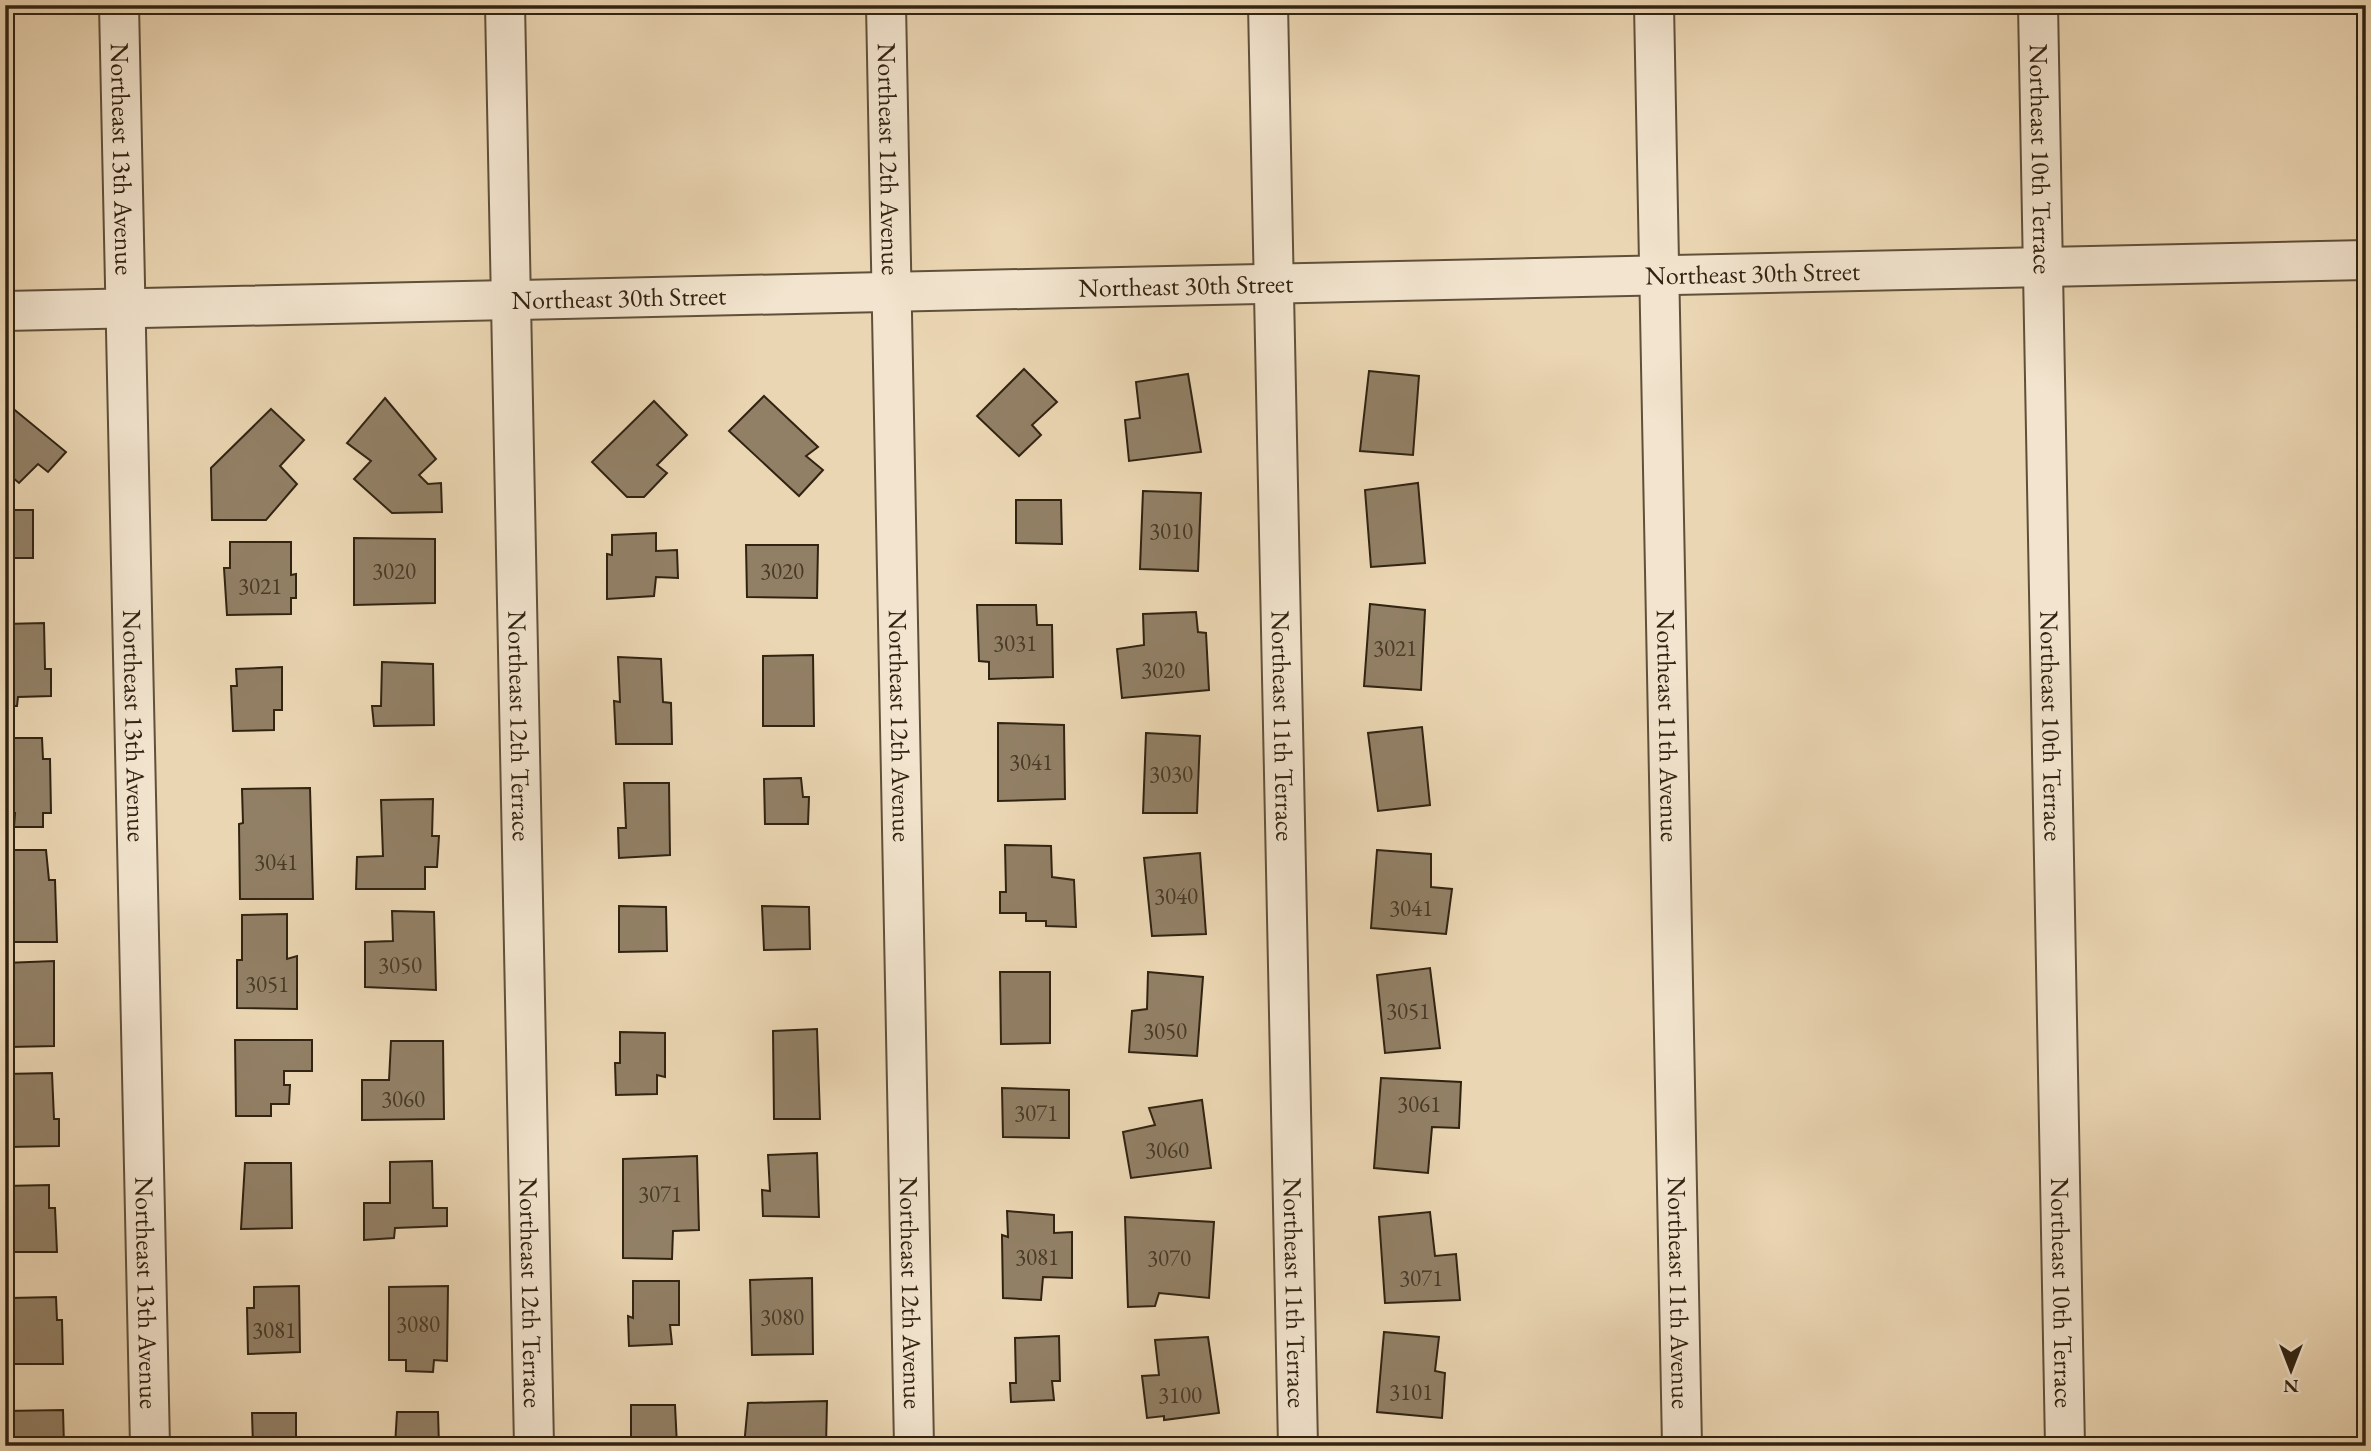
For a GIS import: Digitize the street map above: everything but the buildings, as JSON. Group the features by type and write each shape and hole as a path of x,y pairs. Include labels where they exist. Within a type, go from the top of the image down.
{"street":[{"name":"Northeast 13th Avenue","path":"119,5 150,1446"},
{"name":"Northeast 12th Terrace","path":"505,5 534,1446"},
{"name":"Northeast 12th Avenue","path":"886,5 914,1446"},
{"name":"Northeast 11th Terrace","path":"1268,5 1298,1446"},
{"name":"Northeast 11th Avenue","path":"1654,5 1682,1446"},
{"name":"Northeast 10th Terrace","path":"2038,5 2065,1446"},
{"name":"Northeast 30th Street","path":"5,311 2366,260"}]}
